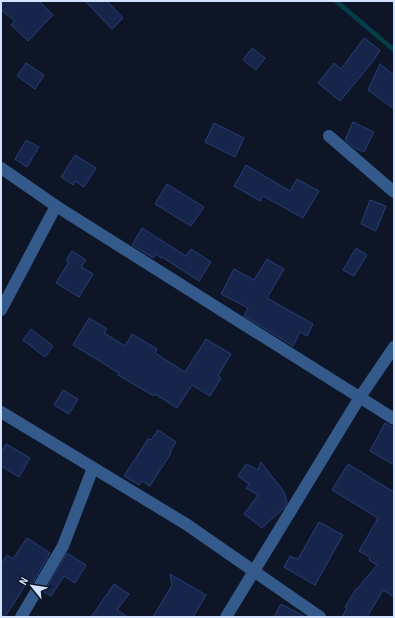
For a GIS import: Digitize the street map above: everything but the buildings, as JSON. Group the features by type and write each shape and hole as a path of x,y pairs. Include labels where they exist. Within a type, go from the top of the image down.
{"street":[{"path":"329,136 394,192"},
{"path":"1,168 56,206 394,419"},
{"path":"1,310 56,206"},
{"path":"226,617 360,397 394,347"},
{"path":"1,412 186,524 320,617"},
{"path":"21,617 63,546 93,468"}],"waterway":[{"path":"336,1 394,50"}]}
